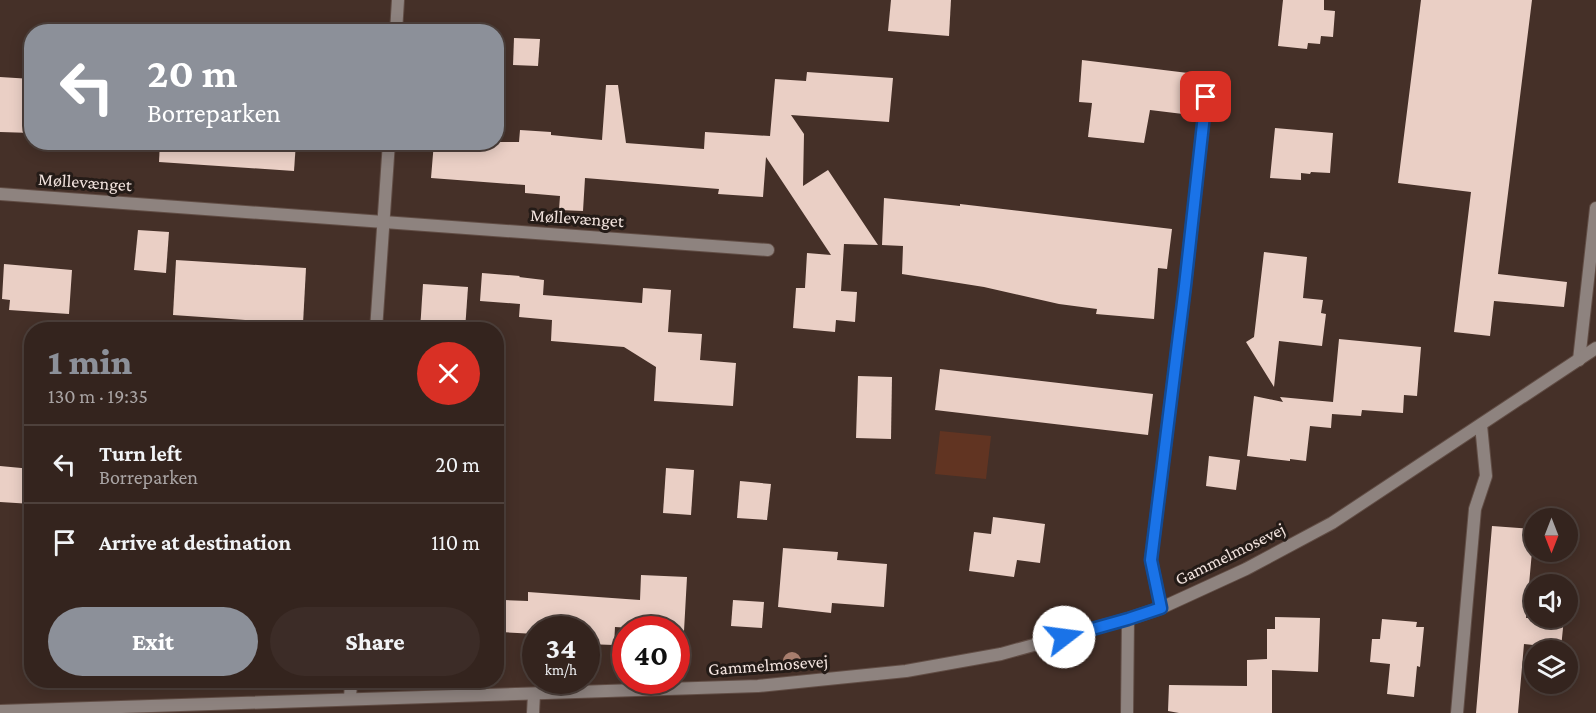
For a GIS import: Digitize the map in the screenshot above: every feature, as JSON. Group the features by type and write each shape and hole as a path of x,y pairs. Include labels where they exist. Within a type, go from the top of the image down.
{"street":[{"path":"396,24 398,0"},
{"path":"1161,608 1151,560 1206,97"},
{"path":"377,322 388,150"},
{"name":"Møllevænget","path":"0,194 768,250"},
{"path":"1579,360 1596,208"},
{"name":"Gammelmosevej","path":"600,692 758,686 906,671 1001,654 1161,608 1246,569 1332,523 1596,348"},
{"path":"1457,713 1475,509 1486,476 1481,425"},
{"path":"1127,713 1128,619"},
{"path":"350,699 351,688"},
{"path":"533,713 534,694"},
{"name":"Gammelmosevej","path":"0,711 534,694"}],"shaded area":[{"path":"940,431 991,436 986,479 935,474"}],"building":[{"path":"891,0 951,0 949,36 888,31"},
{"path":"1283,0 1324,0 1324,10 1335,11 1333,37 1321,36 1320,44 1308,43 1307,49 1278,46"},
{"path":"1421,0 1532,0 1498,274 1567,282 1564,307 1494,301 1490,336 1454,332 1471,192 1398,183"},
{"path":"514,38 540,39 538,66 513,65"},
{"path":"1082,60 1188,73 1183,114 1150,110 1144,143 1088,137 1092,103 1079,102"},
{"path":"807,72 893,78 889,122 791,115 804,134 803,186 828,170 878,245 844,244 841,291 857,292 855,322 836,320 835,332 793,328 796,288 805,288 807,253 831,255 766,157 763,197 718,194 719,189 585,178 583,211 559,210 560,196 525,193 525,185 431,178 433,150 504,150 504,142 519,142 520,130 602,140 606,85 618,85 626,143 704,149 705,132 770,136 775,79 806,81"},
{"path":"0,77 24,78 24,133 0,132"},
{"path":"1275,128 1333,133 1330,173 1301,173 1301,180 1270,178"},
{"path":"160,150 295,150 294,171 159,162"},
{"path":"884,198 960,206 960,204 1172,229 1167,269 1158,268 1154,319 1096,314 1097,309 902,274 903,246 882,245"},
{"path":"138,230 169,232 166,273 134,270"},
{"path":"1264,252 1307,257 1303,298 1323,300 1321,313 1326,314 1322,346 1279,341 1274,387 1246,342 1254,337"},
{"path":"176,260 306,268 303,322 173,315"},
{"path":"4,264 72,270 69,314 9,310 10,300 2,299"},
{"path":"482,273 544,280 543,295 642,303 643,288 671,290 668,332 702,334 700,360 736,363 733,406 654,401 656,367 624,347 551,341 552,320 519,317 520,304 480,301"},
{"path":"423,284 468,287 466,322 421,322"},
{"path":"1339,339 1421,347 1417,396 1404,395 1403,413 1362,410 1361,416 1332,414 1331,428 1310,426 1306,461 1247,456 1254,396 1283,402 1280,397 1333,402"},
{"path":"940,369 1153,394 1148,435 935,410"},
{"path":"858,376 892,377 891,439 856,438"},
{"path":"1209,456 1240,460 1236,490 1206,486"},
{"path":"0,466 24,468 24,504 0,502"},
{"path":"666,468 694,470 691,515 663,513"},
{"path":"740,481 771,484 767,520 737,518"},
{"path":"993,517 1045,524 1040,563 1017,560 1014,577 969,571 974,532 991,534"},
{"path":"1492,526 1524,528 1524,562 1531,562 1530,574 1524,574 1524,628 1563,628 1562,640 1524,640 1518,713 1476,713"},
{"path":"783,548 838,552 837,560 887,564 884,607 832,603 831,613 778,607"},
{"path":"641,575 687,577 685,616 612,616 612,645 600,644 600,616 522,616 522,633 504,632 504,600 528,601 528,592 640,600"},
{"path":"733,600 764,602 762,628 731,626"},
{"path":"1275,617 1320,618 1318,672 1272,670 1272,713 1168,711 1169,685 1247,686 1247,660 1267,659 1267,629 1275,629"},
{"path":"1382,619 1417,622 1416,627 1424,627 1414,697 1387,694 1390,664 1370,662 1372,639 1380,639"}],"route":[{"path":"1064,637 1161,608 1151,560 1206,97"}]}
